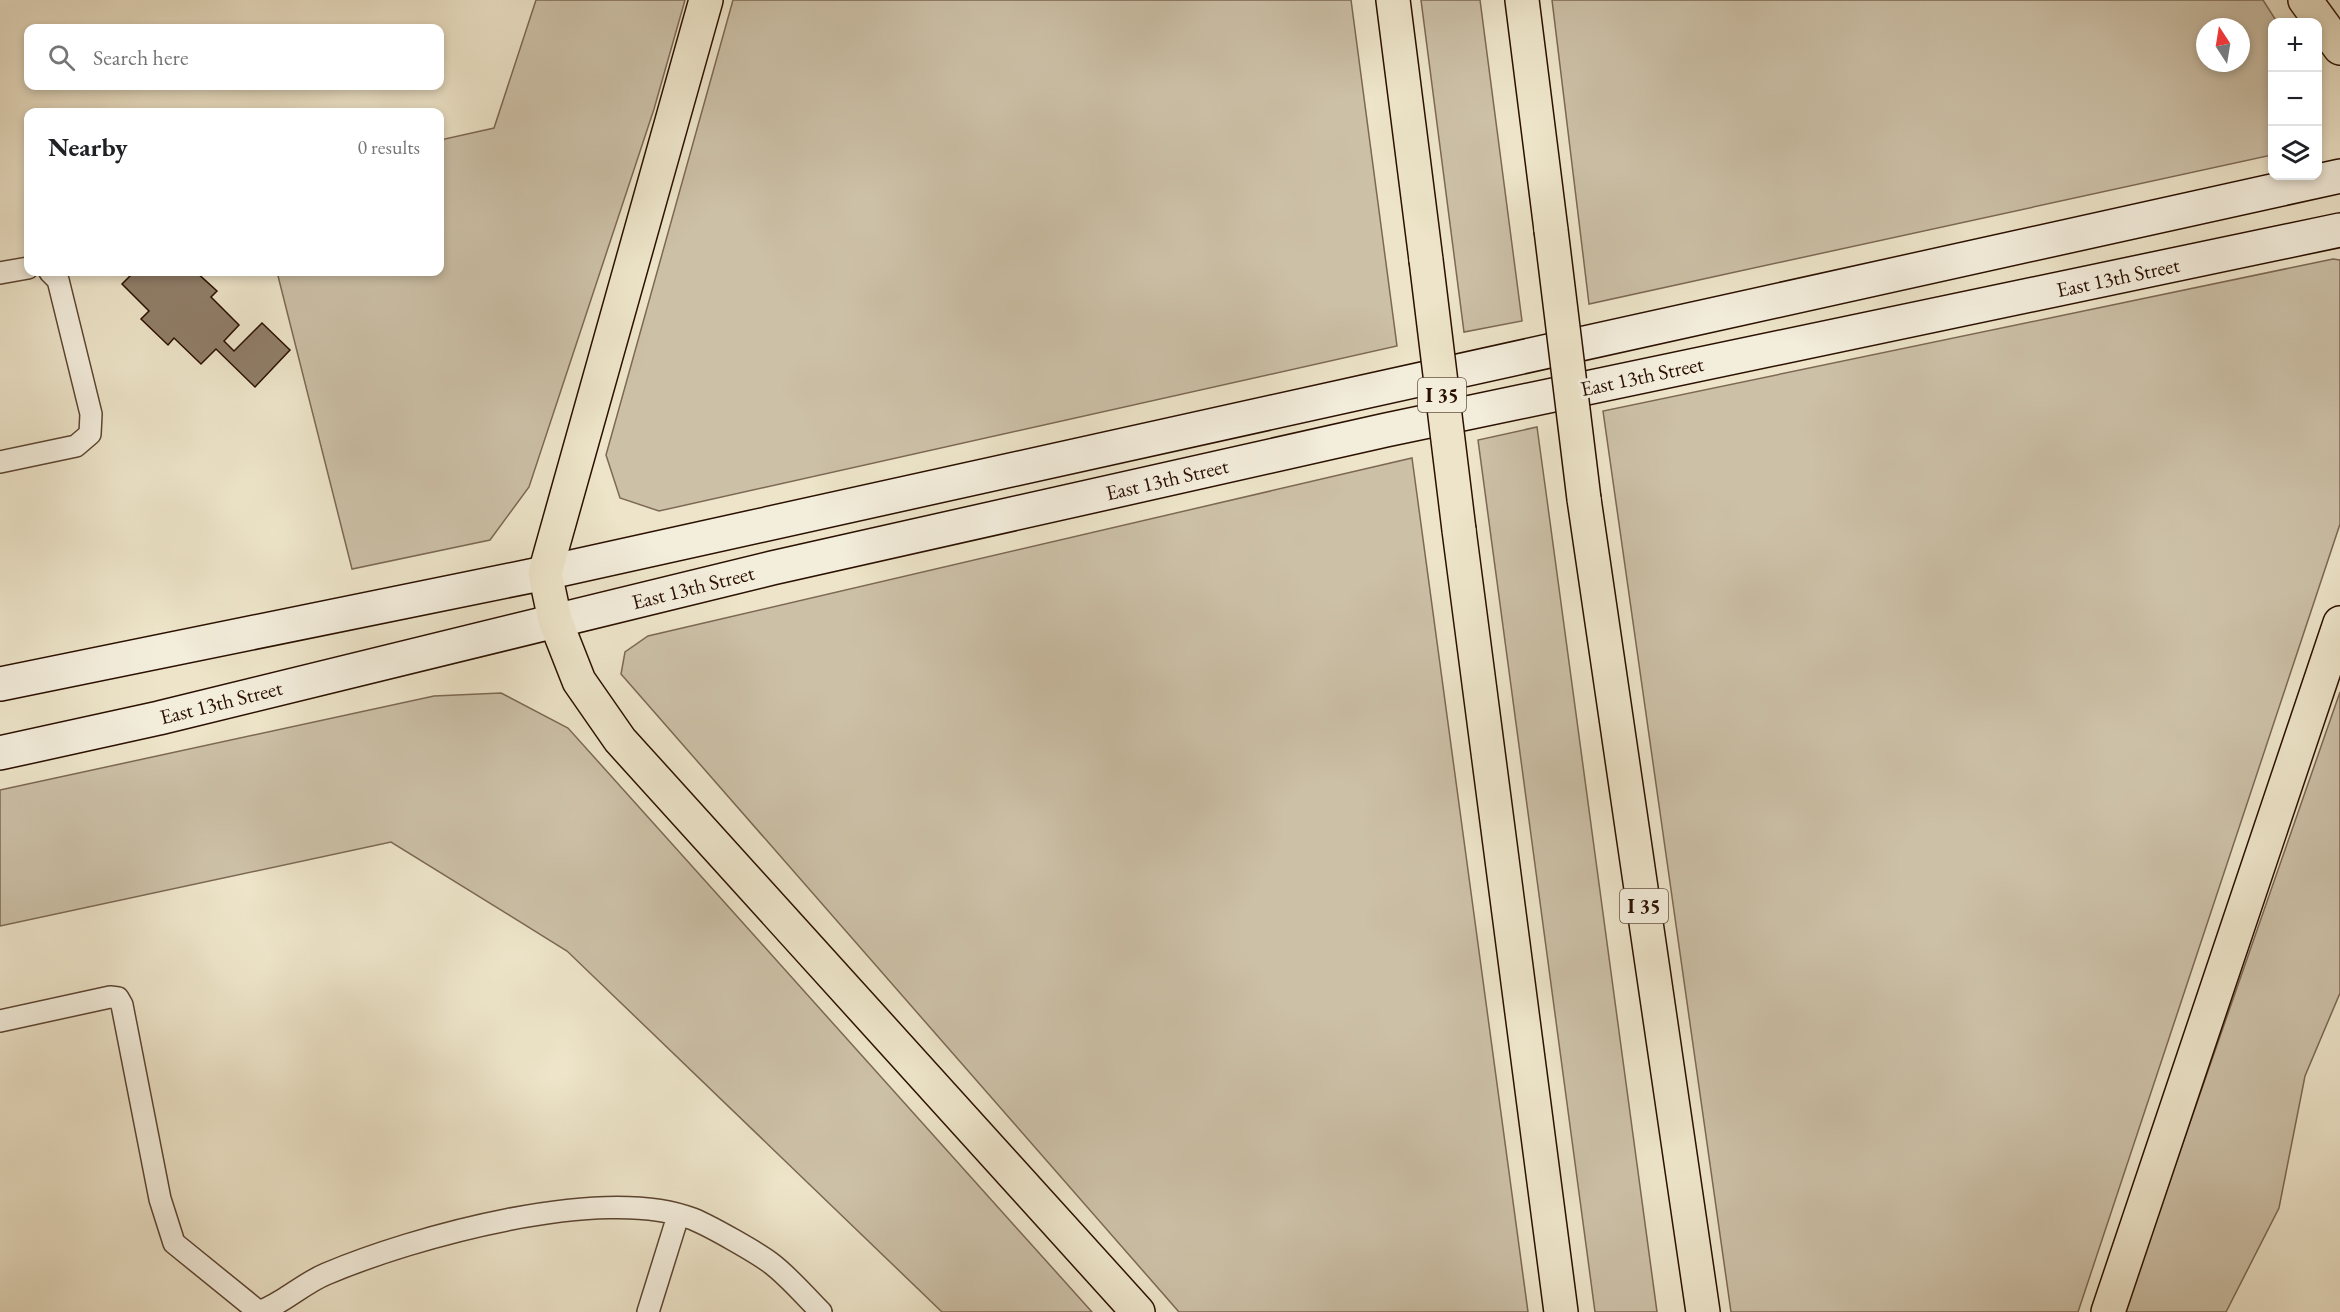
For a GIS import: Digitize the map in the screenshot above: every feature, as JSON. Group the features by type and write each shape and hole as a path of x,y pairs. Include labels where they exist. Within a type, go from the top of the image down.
{"highway":[{"path":"706,0 545,573 555,620 579,681 620,740 1138,1312"},
{"name":"I 35","path":"1393,0 1459,530 1561,1312"},
{"name":"I 35","path":"1522,0 1584,500 1703,1312"},
{"path":"2305,0 2340,48"},
{"path":"2108,1312 2340,623"}],"main road":[{"name":"East 13th Street","path":"0,684 545,573 2340,176"},
{"name":"East 13th Street","path":"0,753 159,718 772,568 1374,432 2340,230"}],"lane":[{"path":"0,273 24,269"},
{"path":"0,462 76,446 90,434 91,414 58,280 54,276"},
{"path":"0,1021 110,997 118,998 122,1005 160,1199 174,1243 259,1312 277,1306 323,1275 420,1239 511,1219 599,1207 655,1211 693,1219 771,1263 821,1312"},
{"path":"648,1312 678,1216"}],"shaded area":[{"path":"536,0 685,0 654,109 529,487 490,540 352,569 278,276 444,276 444,139 494,128"},
{"path":"733,0 1351,0 1397,346 659,511 620,498 606,455"},
{"path":"1421,0 1480,0 1522,321 1464,332"},
{"path":"1552,0 2263,0 2274,18 2268,18 2268,156 1589,304"},
{"path":"2333,259 2340,260 2340,524 2078,1312 1731,1312 1603,411"},
{"path":"1537,427 1657,1312 1595,1312 1478,440"},
{"path":"1412,458 1528,1312 1179,1312 621,674 625,652 648,636"},
{"path":"2340,692 2340,993 2305,1076 2279,1208 2226,1312 2124,1312"},
{"path":"501,693 568,728 1092,1312 942,1312 567,951 391,842 0,926 0,790 434,696"}],"building":[{"path":"130,276 200,276 217,291 211,297 239,325 224,341 234,351 262,323 290,350 255,387 216,349 201,364 174,338 168,345 141,319 149,311 122,284"}]}
